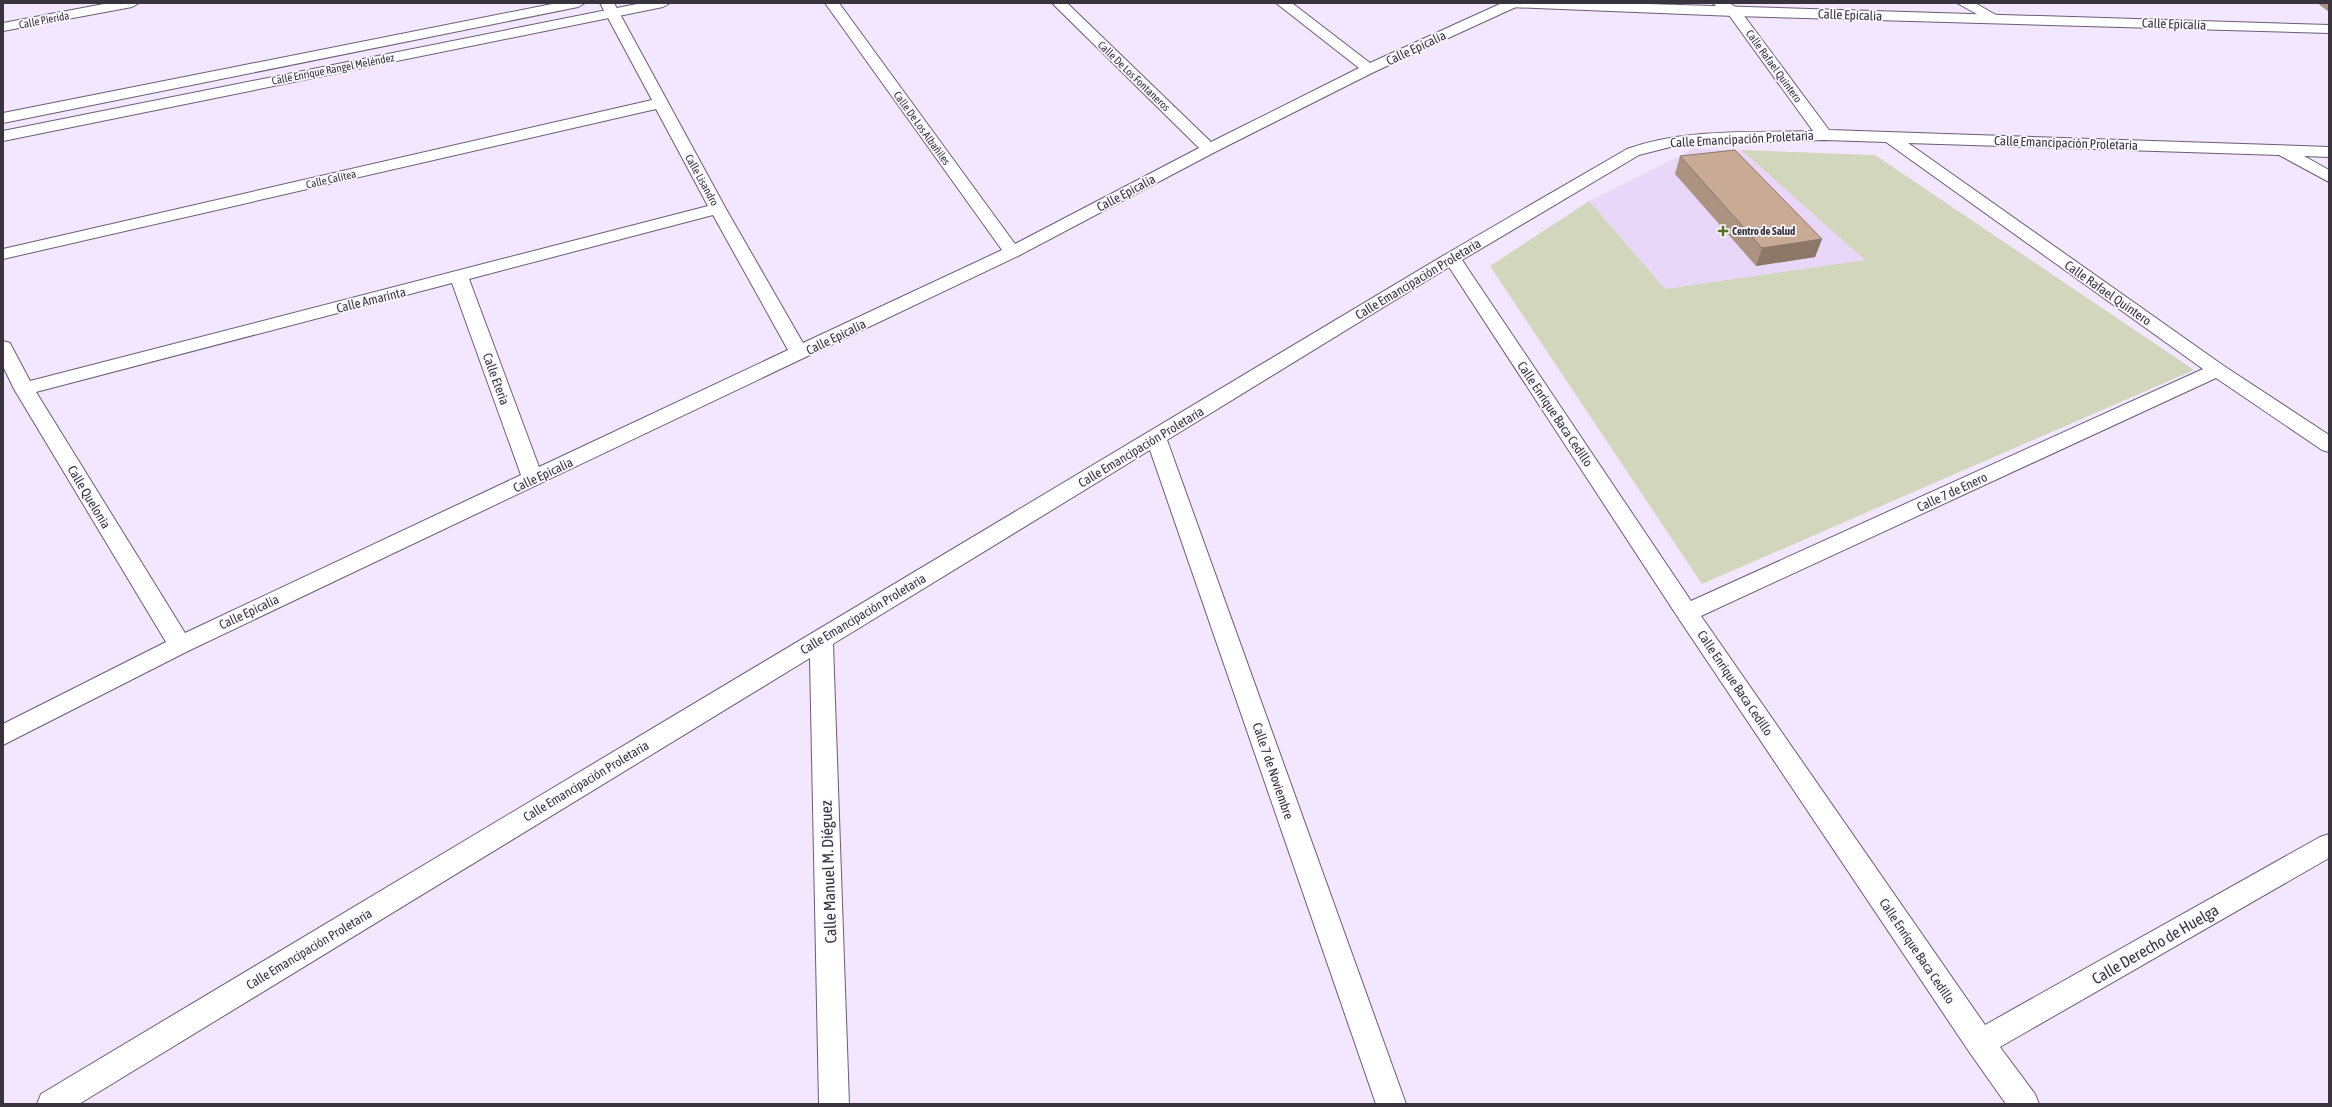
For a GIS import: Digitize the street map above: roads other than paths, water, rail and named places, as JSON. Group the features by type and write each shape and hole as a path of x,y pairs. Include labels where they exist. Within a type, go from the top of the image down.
{"street":[{"name":"Calle Pierida","path":"3,27 132,3"},
{"name":"Calle Enrique Rangel Meléndez","path":"3,118 578,3"},
{"name":"Calle Enrique Rangel Meléndez","path":"3,136 610,8 663,3"},
{"name":"Calle De Los Albañiles","path":"832,3 1012,252"},
{"name":"Calle De Los Fontaneros","path":"1059,3 1209,150"},
{"path":"1283,3 1369,69"},
{"name":"Calle Rafael Quintero","path":"1719,3 1734,12 1824,136"},
{"path":"1964,3 1996,19"},
{"name":"Calle Epicalia","path":"3,735 180,645 800,354 1012,252 1369,69 1510,4 2329,29"},
{"name":"Calle Lisandro","path":"610,8 718,209 800,354"},
{"name":"Calle Calitea","path":"3,254 660,103"},
{"name":"Calle Emancipación Proletaria","path":"52,1104 1452,258 1633,152 1653,145 1678,140 1824,136 2329,152"},
{"name":"Calle Rafael Quintero","path":"1890,137 2217,370 2329,445"},
{"path":"2281,150 2329,177"},
{"name":"Calle Amarinta","path":"24,389 718,209"},
{"name":"Calle Enrique Baca Cedillo","path":"1452,258 1687,613 1980,1043 2024,1104"},
{"name":"Calle Eteria","path":"459,277 533,480"},
{"name":"Calle Quelonia","path":"3,347 24,389 180,645"},
{"name":"Calle 7 de Enero","path":"1687,613 2217,370"},
{"name":"Calle 7 de Noviembre","path":"1156,438 1391,1104"},
{"name":"Calle Manuel M. Diéguez","path":"821,639 834,1104"},
{"name":"Calle Derecho de Huelga","path":"1980,1043 2329,845"}],"place":[{"name":"Centro de Salud","path":"1723,231"}]}
